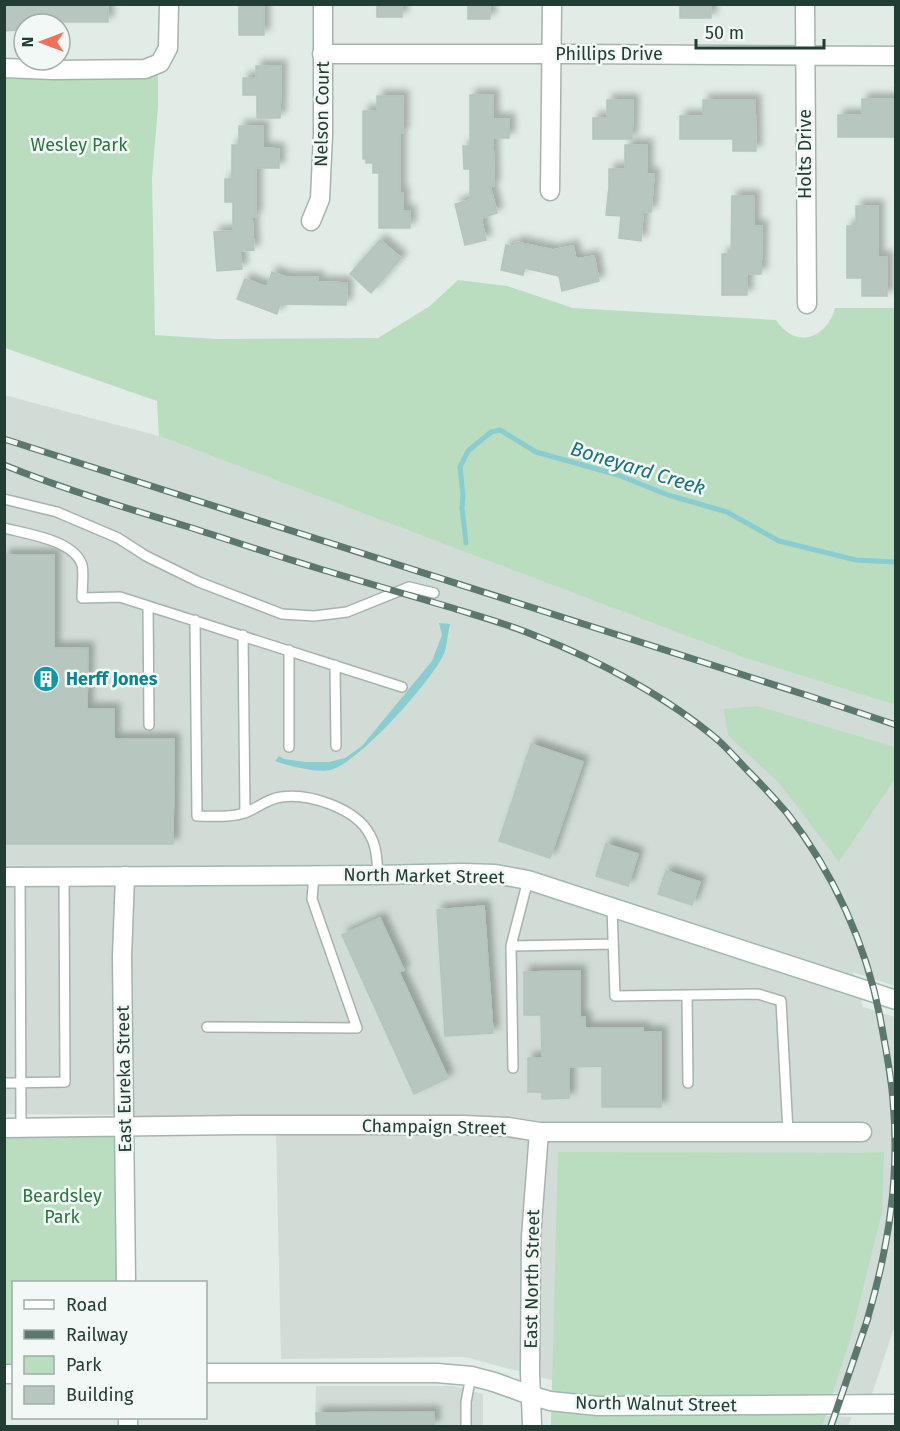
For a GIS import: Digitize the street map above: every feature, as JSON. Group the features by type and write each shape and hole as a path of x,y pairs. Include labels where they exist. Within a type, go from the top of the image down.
{"street":[{"path":"4,68 145,69 160,63 168,48 169,4"},
{"name":"Nelson Court","path":"311,221 320,199 323,134 322,4"},
{"path":"550,191 552,4"},
{"name":"Holts Drive","path":"805,4 807,304"},
{"name":"Phillips Drive","path":"322,54 896,56"},
{"name":"North Market Street","path":"12,877 484,874 528,880 896,1000"},
{"name":"East Eureka Street","path":"125,876 122,957 126,1281"},
{"name":"Champaign Street","path":"13,1128 463,1125 508,1126 539,1132 862,1132"},
{"name":"East North Street","path":"532,1426 530,1395 531,1237 539,1132"},
{"name":"North Walnut Street","path":"207,1373 437,1372 471,1376 562,1403 598,1406 896,1404"}],"lane":[{"path":"4,499 57,512 118,538 146,556 199,582 282,614 314,616 347,612 409,587 434,593"},
{"path":"4,528 57,542 73,551 82,565 82,598 120,597 402,687"},
{"path":"148,606 149,725"},
{"path":"195,620 197,816 236,816 278,797 315,798 357,819 370,834 377,856 378,875"},
{"path":"243,636 245,813"},
{"path":"289,650 289,747"},
{"path":"335,665 336,746"},
{"path":"207,1027 357,1028 312,900 314,876"},
{"path":"12,877 21,1082 13,1128"},
{"path":"4,1083 66,1082 64,877"},
{"path":"513,1068 511,946 528,880"},
{"path":"612,907 615,996 758,994 781,1001 788,1132"},
{"path":"511,946 613,944"},
{"path":"687,995 688,1083"},
{"path":"466,1426 465,1402 471,1376"}],"shaded area":[{"path":"4,395 159,436 745,658 895,705 895,986 853,972 863,1007 895,1017 895,1325 872,1394 833,1393 826,1416 852,1417 848,1426 551,1426 552,1380 465,1357 281,1359 276,1131 136,1132 133,1115 5,1114"},
{"path":"316,1386 453,1386 483,1394 483,1426 315,1426"}],"green space":[{"name":"Wesley Park","path":"5,67 12,67 12,72 72,72 72,69 158,71 158,107 152,178 155,335 217,339 378,338 430,306 458,280 507,286 573,308 776,320 792,335 801,337 817,334 831,319 835,308 895,308 895,705 745,658 159,436 157,401 5,348"},
{"path":"757,706 895,747 895,779 839,862 780,784 728,735 724,709"},
{"name":"Beardsley Park","path":"5,1131 119,1131 121,1281 12,1281 12,1369 5,1369"},
{"path":"558,1152 884,1152 882,1212 852,1333 822,1426 551,1426"}],"water":[{"path":"439,623 450,624 445,651 439,663 412,699 358,753 342,765 324,771 275,761 279,756 305,762 329,762 345,758 362,746 432,661 442,635"}],"building":[{"path":"4,4 108,4 108,22 72,22 72,12 12,12 12,30 4,31"},
{"path":"239,4 264,4 264,35 239,35"},
{"path":"377,4 402,4 402,17 377,17"},
{"path":"468,4 490,4 490,19 468,19"},
{"path":"680,4 711,4 711,18 680,18"},
{"path":"256,66 281,66 280,118 257,118 257,95 243,95 243,78 256,78"},
{"path":"470,95 493,95 493,119 509,119 509,138 493,138 494,186 490,186 497,213 481,218 486,240 465,245 455,204 470,200 470,169 464,169 463,146 470,146"},
{"path":"377,96 403,96 403,133 400,133 400,193 403,193 403,211 410,211 410,228 379,228 379,173 373,173 373,163 366,163 366,159 363,159 363,111 377,111"},
{"path":"862,99 896,99 896,137 838,137 838,115 862,115"},
{"path":"607,100 633,100 632,139 593,139 593,118 607,118"},
{"path":"703,100 755,100 756,151 733,151 733,139 680,139 680,116 703,116"},
{"path":"239,126 263,126 263,148 279,149 279,168 256,168 256,217 252,217 254,250 240,251 242,269 217,271 214,232 233,231 233,202 225,202 225,179 232,179 232,145 239,145"},
{"path":"625,145 647,145 647,174 654,174 651,212 643,212 641,241 619,238 621,216 606,215 609,169 625,169"},
{"path":"732,196 754,196 754,226 762,226 761,274 747,274 747,295 722,295 722,254 731,254"},
{"path":"856,206 878,206 878,257 887,257 887,296 862,296 862,278 847,278 847,226 856,226"},
{"path":"380,240 401,258 371,293 350,274"},
{"path":"516,242 553,250 573,246 576,259 594,256 599,281 562,291 559,276 525,268 523,275 501,270 506,245 515,247"},
{"path":"272,272 286,277 318,277 318,282 347,283 346,305 280,304 277,314 237,299 245,279 267,287"},
{"name":"Herff Jones","path":"4,555 54,555 54,648 88,648 87,709 114,709 114,739 174,739 173,844 4,844"},
{"path":"531,744 583,762 550,858 499,841"},
{"path":"606,844 638,854 628,886 596,876"},
{"path":"666,871 700,882 692,905 658,894"},
{"path":"484,906 493,1033 445,1036 437,910"},
{"path":"380,918 404,970 399,972 448,1078 414,1094 342,935"},
{"path":"580,971 580,1017 585,1017 585,1028 643,1028 643,1032 661,1032 661,1107 602,1107 602,1066 569,1067 569,1098 542,1099 542,1092 528,1092 528,1058 542,1058 541,1015 524,1015 524,972"},
{"path":"434,1412 434,1426 317,1426 316,1413"}],"waterway":[{"name":"Boneyard Creek","path":"466,543 460,467 468,451 491,432 500,430 536,452 618,475 668,495 727,512 779,541 856,560 896,562"}],"railway":[{"path":"4,439 896,725"},
{"path":"4,465 121,506 525,632 584,656 632,681 678,710 719,741 787,813 819,860 846,910 874,990 891,1080 895,1158 886,1241 866,1324"},
{"path":"831,1426 868,1318"}],"place":[{"name":"Herff Jones","path":"46,679"}]}
